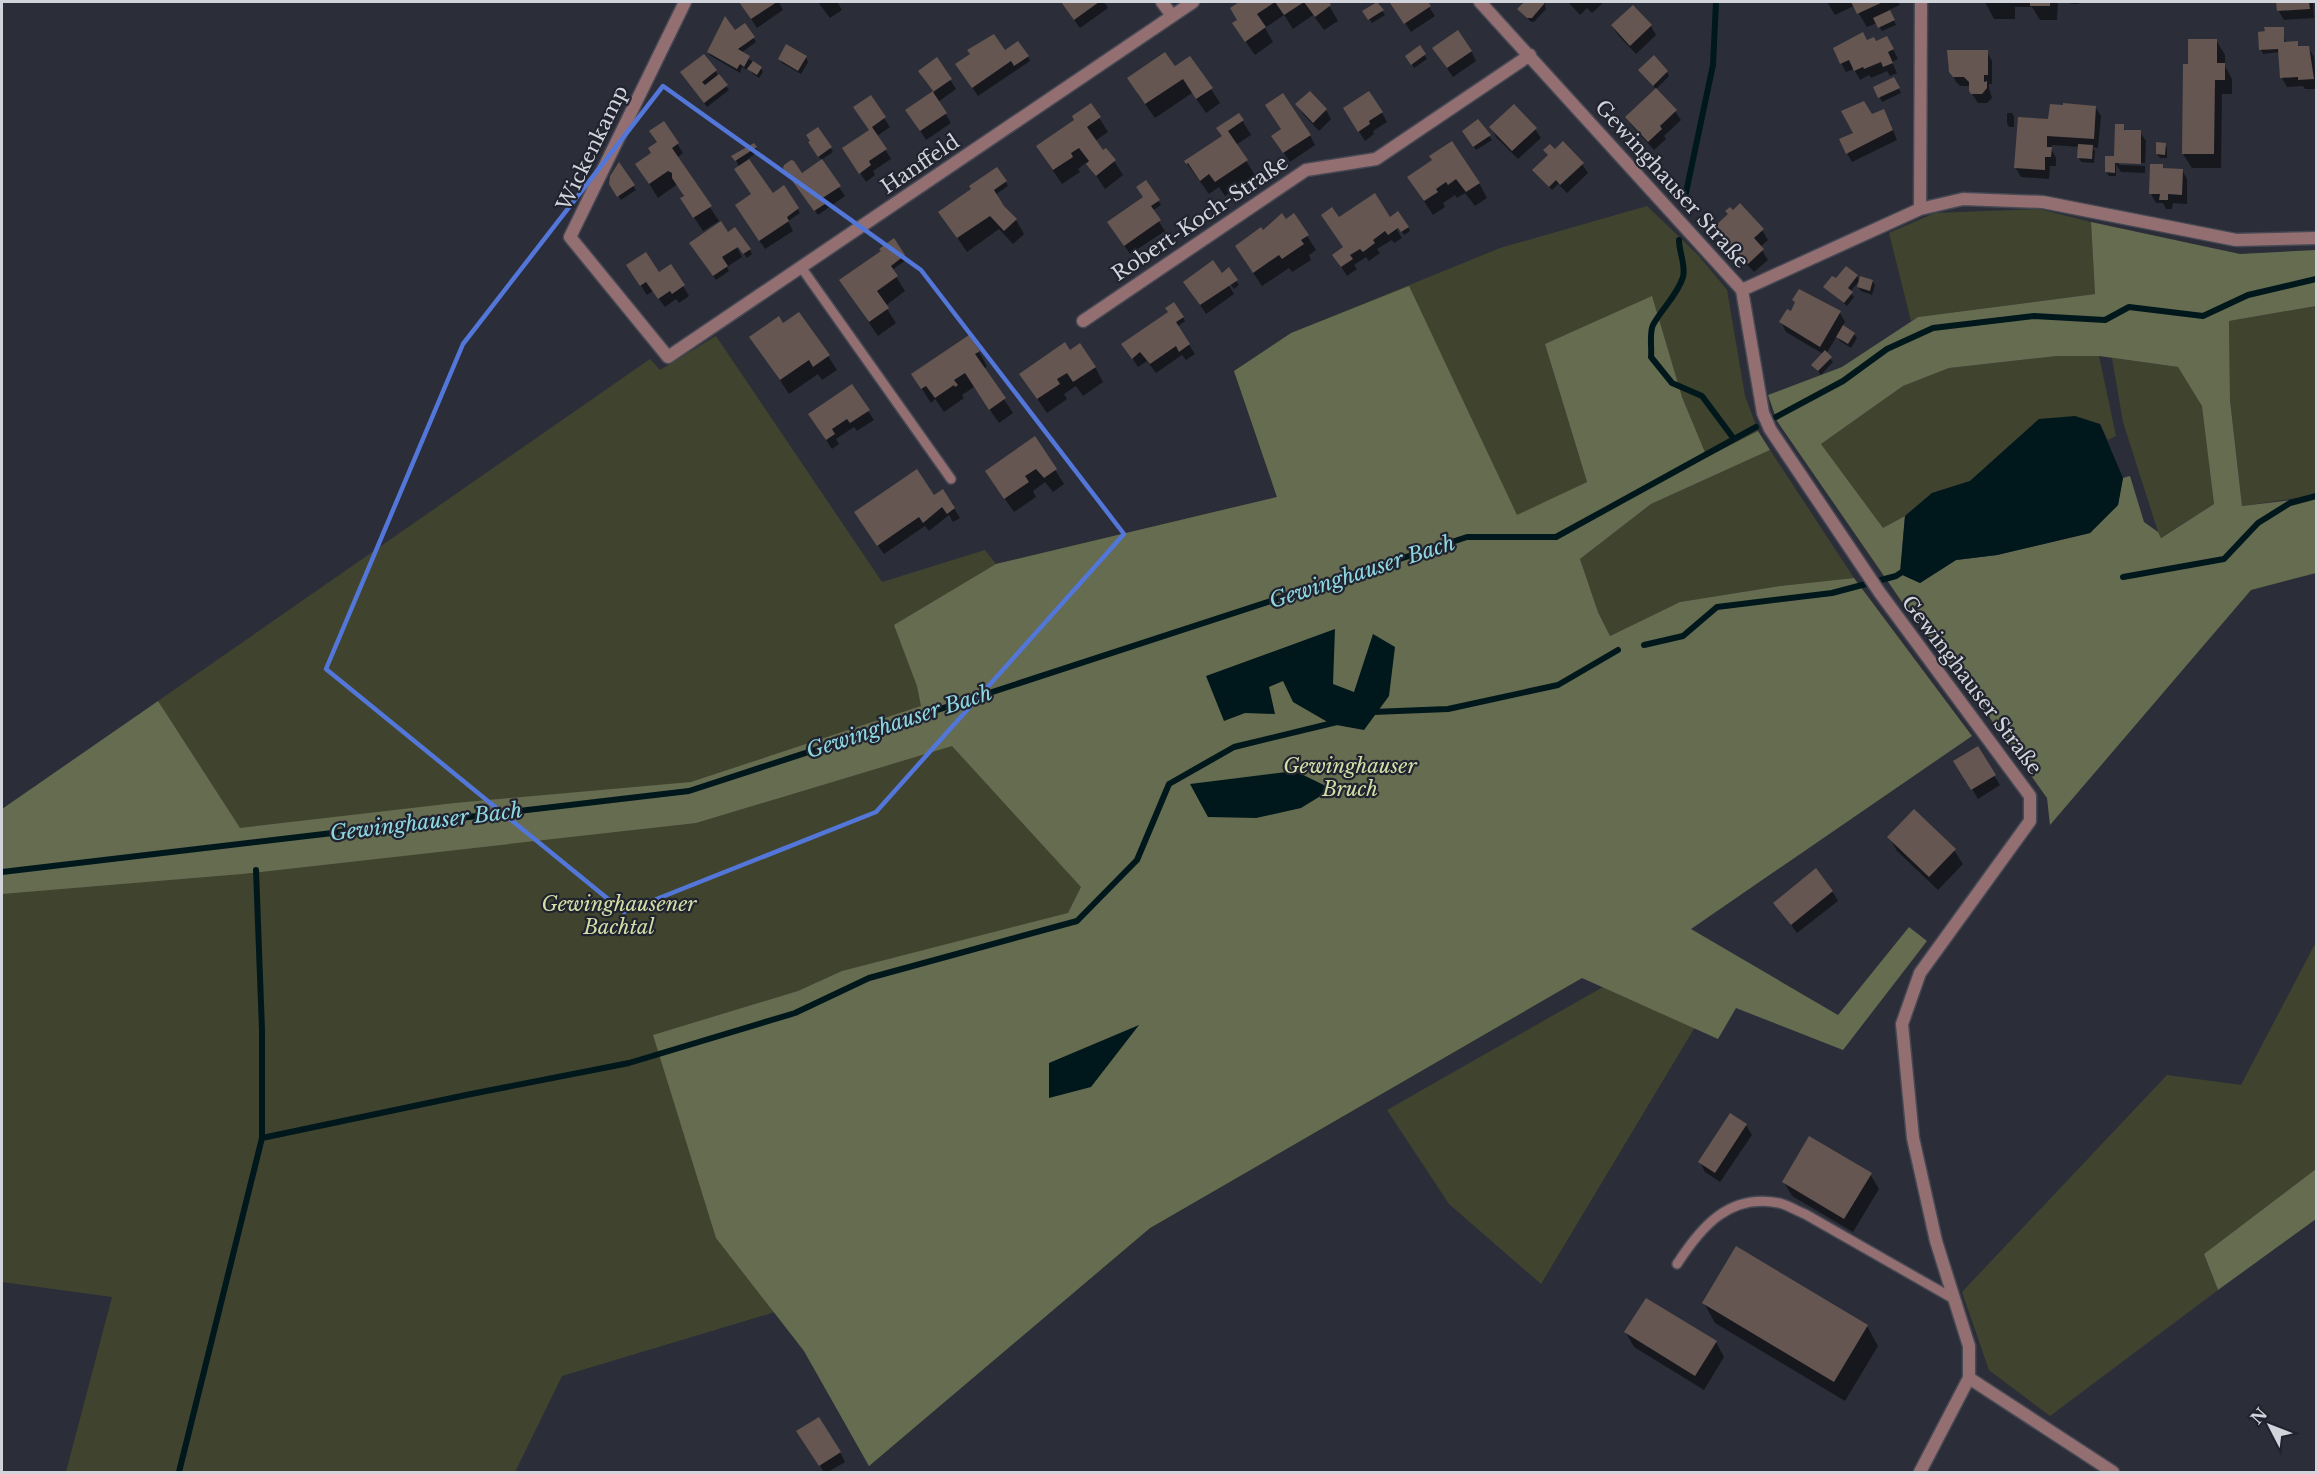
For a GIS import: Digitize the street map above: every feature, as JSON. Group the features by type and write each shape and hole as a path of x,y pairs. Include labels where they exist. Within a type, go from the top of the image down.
{"street":[{"name":"Wickenkamp","path":"668,357 570,237 685,2"},
{"path":"1162,2 1172,16"},
{"name":"Hanffeld","path":"668,357 1193,2"},
{"name":"Gewinghauser Straße","path":"1480,2 1742,290 1763,413 1770,429 1880,593 2030,796 2031,821 1920,973 1902,1024 1913,1138 1936,1241 1969,1346 1969,1378 1920,1473"},
{"path":"1920,209 1922,2"},
{"name":"Robert-Koch-Straße","path":"1083,321 1306,170 1376,159 1530,55"},
{"path":"1742,290 1920,209 1963,199 2043,202 2236,240 2316,238"},
{"path":"1969,1378 2113,1473"}],"lane":[{"path":"801,267 951,479"},
{"path":"1677,1264 1693,1240 1711,1220 1731,1208 1753,1202 1780,1203 1805,1214 1954,1299"}],"highlighted area":[{"path":"663,86 921,270 1124,534 876,812 624,912 326,669 463,344"}],"green space":[{"name":"Gewinghausener Bachtal","path":"1647,206 1698,255 1727,290 1745,396 1758,431 1707,457 1682,397 1545,344 1587,482 1517,516 1441,355 1582,978 1150,1228 869,1466 804,1351 775,1312 562,1376 515,1472 66,1472 112,1297 2,1282 2,817 163,710 158,701 650,359 660,370 716,336 882,582 985,550 996,564 1277,497 1234,371 1292,333 1500,248"},
{"path":"2039,209 2091,222 2095,294 1918,317 1911,321 1889,233 1935,213"},
{"path":"2091,222 2240,254 2316,250 2316,306 2229,321 2230,400 2242,506 2316,497 2316,573 2251,590 2050,825 2047,798 1980,704 1902,602 1777,421 1768,395 1842,367 1918,317 2095,294","holes":["2057,356 2099,356 2178,367 2202,406 2214,504 2161,538 2158,532 2144,522 2130,476 2123,478 2118,505 2090,533 1997,555 1956,560 1920,583 1900,573 1905,516 1883,528 1821,444 1903,386 1949,368"]},
{"name":"Gewinghauser Bruch","path":"1409,286 1517,515 1587,482 1545,344 1652,296 1682,397 1707,457 1758,431 1770,450 1651,504 1580,559 1598,612 1610,636 1680,602 1780,586 1854,578 1972,736 1691,929 1838,1015 1909,927 1927,941 1843,1050 1736,1008 1718,1039 1582,978 1150,1228 869,1466 804,1351 716,1238 653,1035 798,991 842,971 1068,913 1081,887 952,746 696,823 242,874 2,894 2,809 158,701 240,828 455,803 691,782 921,706 917,686 894,625 996,564 1277,497 1234,371 1291,333"},
{"path":"2316,306 2316,495 2242,506 2230,400 2229,321"},
{"path":"2057,356 2099,356 2116,436 2108,440 2100,424 2039,419 1970,481 1932,493 1905,516 1883,529 1821,444 1903,386 1949,368"},
{"path":"2112,358 2178,367 2203,406 2214,504 2160,538 2123,422"},
{"path":"1770,450 1854,578 1780,586 1680,602 1610,636 1598,612 1580,559 1651,504"},
{"path":"2316,942 2316,1169 2204,1254 2218,1290 2050,1416 1989,1370 1962,1292 2167,1075 2241,1085"},
{"path":"1603,987 1695,1027 1541,1284 1449,1204 1387,1110"},
{"path":"2316,1169 2316,1219 2218,1290 2204,1254"}],"shaded area":[{"path":"2075,416 2100,424 2123,478 2118,505 2090,533 1997,555 1956,560 1920,583 1900,574 1905,516 1932,493 1970,481 2039,419"},
{"path":"1335,629 1333,684 1354,692 1373,634 1395,647 1389,696 1364,730 1331,724 1293,702 1283,681 1269,687 1275,714 1245,713 1224,721 1206,676"},
{"path":"1295,771 1332,789 1301,808 1256,818 1208,817 1190,784"},
{"path":"1139,1025 1091,1087 1049,1098 1049,1063"}],"building":[{"path":"739,2 777,2 751,19"},
{"path":"1061,2 1099,2 1074,20"},
{"path":"1239,2 1275,2 1257,14 1266,27 1245,42 1232,23 1237,20 1230,8"},
{"path":"1275,2 1304,2 1284,15"},
{"path":"1304,2 1329,2 1331,5 1315,17"},
{"path":"1377,2 1384,10 1368,20 1362,11"},
{"path":"1428,2 1431,6 1404,24 1390,3"},
{"path":"1524,2 1544,2 1544,4 1532,18 1527,18 1517,9"},
{"path":"1851,2 1883,2 1857,14"},
{"path":"2030,2 2050,2 2050,6 2030,6"},
{"path":"2276,2 2309,2 2310,9 2277,11"},
{"path":"1633,5 1652,25 1630,46 1611,25"},
{"path":"1890,10 1895,20 1878,28 1873,18"},
{"path":"725,16 735,30 745,23 755,37 738,49 750,56 744,67 740,64 737,69 707,52"},
{"path":"2264,27 2284,27 2284,42 2298,41 2298,46 2309,46 2314,79 2280,78 2278,49 2259,50 2258,32 2265,31"},
{"path":"1458,30 1472,51 1447,68 1432,48"},
{"path":"1863,32 1867,40 1874,37 1876,41 1887,36 1894,49 1888,52 1893,63 1883,67 1881,62 1854,71 1849,60 1840,64 1833,48"},
{"path":"994,34 1005,50 1018,41 1029,56 1014,66 1011,61 972,88 955,64 970,54 967,50"},
{"path":"2188,39 2217,39 2217,63 2225,63 2225,80 2215,80 2214,154 2182,154 2183,64 2188,64"},
{"path":"786,44 807,56 798,71 778,59"},
{"path":"1420,45 1426,54 1411,65 1405,56"},
{"path":"1947,50 1988,50 1988,75 1984,75 1987,88 1982,94 1971,94 1969,82 1964,77 1953,77 1949,72"},
{"path":"1165,52 1175,66 1190,56 1213,88 1196,99 1183,79 1145,104 1127,78"},
{"path":"704,54 717,70 702,82 705,85 719,74 728,85 704,103 680,72"},
{"path":"1654,55 1668,71 1653,86 1638,70"},
{"path":"937,57 952,79 933,92 947,113 920,131 905,110 933,91 918,71"},
{"path":"753,61 762,67 757,75 747,69"},
{"path":"1894,77 1900,88 1878,98 1873,87"},
{"path":"1656,88 1677,110 1660,126 1662,129 1648,142 1625,117"},
{"path":"1310,91 1327,109 1313,123 1295,104"},
{"path":"1369,91 1383,112 1358,132 1343,108"},
{"path":"1283,93 1311,135 1283,153 1271,136 1281,129 1265,105"},
{"path":"871,95 886,117 872,127 887,149 869,161 871,165 859,174 842,148 869,130 853,107"},
{"path":"1864,101 1872,114 1884,109 1893,130 1846,154 1839,139 1853,133 1841,111"},
{"path":"1091,103 1101,117 1087,127 1103,150 1106,148 1116,160 1096,176 1086,164 1089,161 1079,148 1071,153 1073,157 1053,170 1036,146 1074,120 1072,116"},
{"path":"2063,103 2096,106 2094,139 2047,136 2047,147 2052,147 2051,157 2045,157 2045,170 2014,168 2018,117 2048,119 2050,104 2063,105"},
{"path":"1514,104 1537,128 1512,151 1489,127"},
{"path":"1239,113 1244,120 1228,131 1248,160 1215,182 1209,174 1200,181 1188,163 1184,161 1222,136 1216,128"},
{"path":"1478,119 1491,135 1473,147 1462,131"},
{"path":"664,121 679,143 672,148 712,206 693,218 680,198 684,196 672,178 672,173 668,171 649,184 635,164 651,153 648,148 657,142 649,131"},
{"path":"2115,124 2124,124 2124,130 2141,130 2141,164 2115,163 2115,173 2105,172 2105,156 2114,156"},
{"path":"818,127 832,147 818,157 806,135"},
{"path":"1452,141 1480,183 1466,192 1456,179 1448,185 1446,182 1436,189 1438,192 1424,201 1407,177 1432,160 1429,156"},
{"path":"1563,141 1584,163 1560,185 1556,180 1549,187 1532,170 1548,155 1543,150 1550,144 1555,149"},
{"path":"2156,142 2166,143 2165,155 2156,154"},
{"path":"754,143 757,147 735,161 731,156"},
{"path":"2078,144 2093,145 2092,159 2077,158"},
{"path":"749,159 773,193 784,185 799,208 787,217 789,221 759,241 735,205 751,194 734,169"},
{"path":"822,159 841,186 821,199 825,204 814,211 783,168 791,160 802,173"},
{"path":"619,162 635,185 617,197 609,184 610,176"},
{"path":"2150,164 2163,164 2163,168 2183,169 2182,195 2168,194 2168,200 2159,200 2160,194 2149,194"},
{"path":"997,167 1007,181 994,190 1004,206 1017,219 1004,231 990,216 957,238 938,212 971,189 969,186"},
{"path":"1146,180 1160,200 1151,206 1161,220 1124,246 1107,222 1143,197 1136,187"},
{"path":"1375,193 1390,217 1398,211 1409,227 1401,232 1398,228 1388,235 1385,231 1363,252 1360,249 1350,255 1353,259 1341,267 1332,255 1343,247 1321,215 1332,207 1339,217"},
{"path":"1740,203 1764,229 1754,238 1764,249 1748,264 1714,227 1728,214 1725,211 1730,207 1733,210"},
{"path":"1282,213 1286,219 1294,213 1309,235 1301,240 1304,244 1282,259 1279,255 1253,273 1235,246 1261,227 1263,230"},
{"path":"721,221 728,232 735,227 751,249 743,254 738,247 722,257 728,266 713,276 689,243"},
{"path":"894,238 905,255 891,266 898,276 877,291 889,308 869,322 839,280 881,251 879,249"},
{"path":"646,252 659,272 671,264 685,285 672,294 670,291 658,299 646,282 640,286 626,265"},
{"path":"1213,260 1222,273 1229,267 1238,280 1200,305 1183,282"},
{"path":"1846,266 1858,275 1848,288 1853,292 1844,303 1823,287 1832,276 1836,278"},
{"path":"1860,276 1873,280 1870,291 1857,287"},
{"path":"1799,289 1841,311 1820,347 1779,322 1787,309 1791,311 1795,302 1792,300"},
{"path":"1174,302 1184,317 1176,322 1190,344 1179,352 1176,346 1150,364 1140,352 1132,359 1121,344 1168,312 1165,308"},
{"path":"799,312 830,355 813,367 809,360 780,380 749,337 779,316 783,323"},
{"path":"1843,325 1855,333 1848,344 1836,337"},
{"path":"969,335 980,351 975,354 1006,398 989,410 965,373 954,380 958,385 955,387 954,385 935,398 926,386 921,389 911,374"},
{"path":"1065,342 1070,350 1080,343 1096,367 1073,382 1067,373 1057,379 1060,384 1037,399 1019,374"},
{"path":"1825,350 1832,357 1818,371 1811,365"},
{"path":"852,384 870,410 850,423 847,419 832,429 835,434 826,440 808,414"},
{"path":"1035,436 1057,469 1044,478 1036,469 1025,476 1029,482 1004,499 985,471"},
{"path":"917,469 934,495 943,489 955,508 947,514 942,507 923,523 919,517 877,546 854,512"},
{"path":"1978,746 1996,775 1971,790 1953,761"},
{"path":"1914,809 1956,849 1929,877 1887,837"},
{"path":"1816,868 1833,891 1791,925 1773,903"},
{"path":"1730,1113 1747,1124 1715,1173 1698,1162"},
{"path":"1809,1136 1872,1173 1844,1219 1782,1182"},
{"path":"1736,1246 1868,1325 1834,1382 1702,1303"},
{"path":"1646,1298 1717,1341 1695,1376 1624,1332"},
{"path":"819,1417 841,1452 819,1466 796,1431"}],"waterway":[{"path":"1684,202 1713,65 1716,2"},
{"path":"1679,240 1684,268 1683,277 1677,290 1653,325 1651,357 1672,383 1702,396 1734,439"},
{"name":"Gewinghauser Bach","path":"1776,417 1843,381 1887,349 1933,328 2034,316 2105,320 2129,307 2203,316 2248,295 2316,279"},
{"name":"Gewinghauser Bach","path":"2,872 689,791 1467,537 1556,537 1756,427"},
{"path":"2123,577 2224,559 2258,523 2290,503 2316,496"},
{"path":"1644,645 1683,636 1717,607 1832,593 1896,576 1905,570"},
{"path":"1373,712 1448,709 1558,685 1618,650"},
{"path":"262,1138 629,1063 795,1013 869,978 1077,921 1137,860 1169,784 1234,747 1337,722"},
{"path":"179,1472 262,1138 262,1030 256,870"}]}
